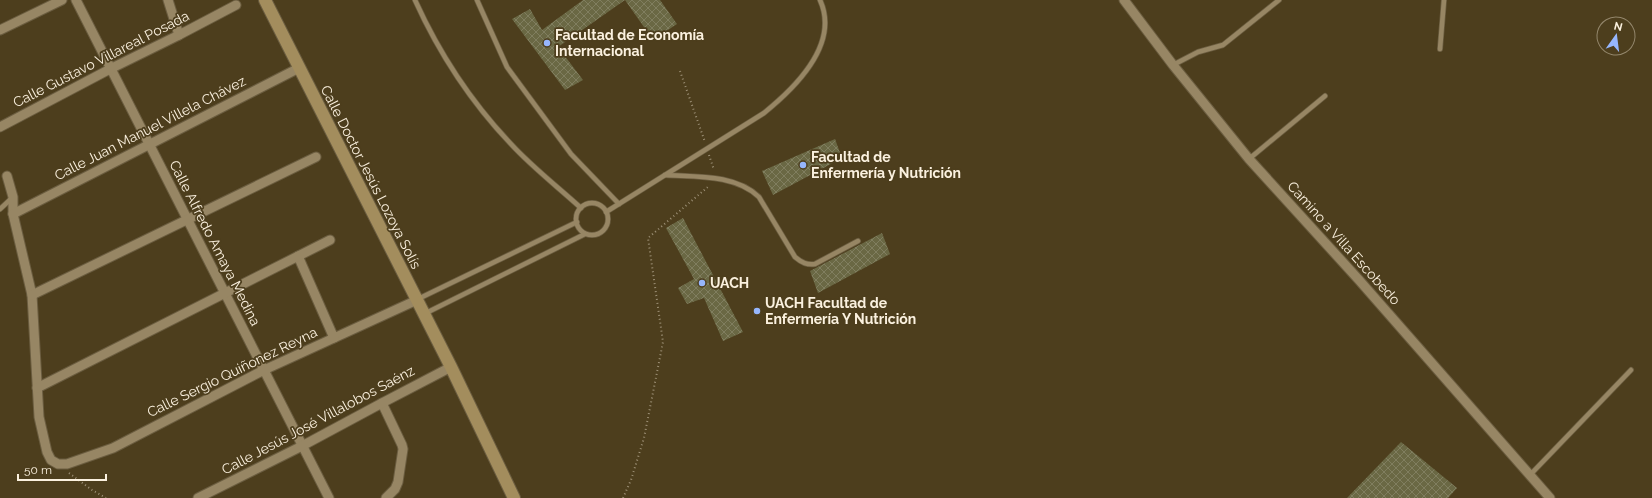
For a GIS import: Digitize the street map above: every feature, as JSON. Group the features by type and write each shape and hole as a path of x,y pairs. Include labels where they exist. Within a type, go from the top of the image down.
{"street":[{"path":"0,30 62,0"},
{"name":"Calle Alfredo Amaya Medina","path":"76,0 112,68 149,144 329,498"},
{"path":"168,0 179,35"},
{"name":"Calle Doctor Jesús Lozoya Solís","path":"265,0 451,367 514,498"},
{"name":"Camino a Villa Escobedo","path":"1124,0 1173,65 1249,159 1370,292 1550,498"},
{"name":"Calle Gustavo Villareal Posada","path":"0,127 236,5"},
{"name":"Calle Juan Manuel Villela Chávez","path":"14,214 299,68"},
{"path":"32,295 316,157"},
{"path":"7,176 13,197 14,214 32,295 39,417 47,452 51,460 58,464"},
{"path":"37,388 224,292 330,240"},
{"path":"298,256 334,338"},
{"name":"Calle Sergio Quiñonez Reyna","path":"58,464 67,464 113,448 264,370 417,300"},
{"name":"Calle Jesús José Villalobos Saénz","path":"198,498 302,446 382,402 451,367"},
{"path":"382,402 403,449 398,482 395,489 386,498"}],"lane":[{"path":"415,0 457,78 472,99 512,145 581,208"},
{"path":"477,0 507,67 571,154 619,204"},
{"path":"606,212 764,113 784,97 810,66 820,47 825,24 824,12 820,0"},
{"path":"1173,65 1198,52 1223,44 1278,0"},
{"path":"1440,49 1444,0"},
{"path":"1249,159 1325,96"},
{"path":"665,175 717,179 747,188 759,197 795,257 800,262 808,265 815,264 858,241"},
{"path":"0,209 13,197"},
{"path":"424,314 585,234 595,235 604,230 608,222 606,212 599,205 589,204 581,208 578,213 576,222 581,231 585,234"},
{"path":"417,300 576,222"},
{"path":"1530,475 1631,370"}],"path":[{"path":"623,498 631,480 644,438 663,342 648,238 717,179 680,71"},
{"path":"58,464 92,490 106,498"}],"building":[{"name":"Facultad de Economía Internacional","path":"583,0 625,0 558,47 583,80 565,90 512,19 530,9 542,30"},
{"path":"625,0 660,0 677,24 653,40"},
{"name":"Facultad de Enfermería y Nutrición","path":"835,139 842,158 773,195 762,171"},
{"name":"UACH","path":"683,218 743,332 723,341 704,298 687,304 678,288 694,279 666,228"},
{"path":"882,233 890,254 818,293 810,271"},
{"path":"1401,442 1457,488 1448,498 1347,498"}],"place":[{"name":"Facultad de Economía Internacional","path":"547,43"},
{"name":"Facultad de Enfermería y Nutrición","path":"803,165"},
{"name":"UACH","path":"702,283"},
{"name":"UACH Facultad de Enfermería Y Nutrición","path":"757,311"}]}
